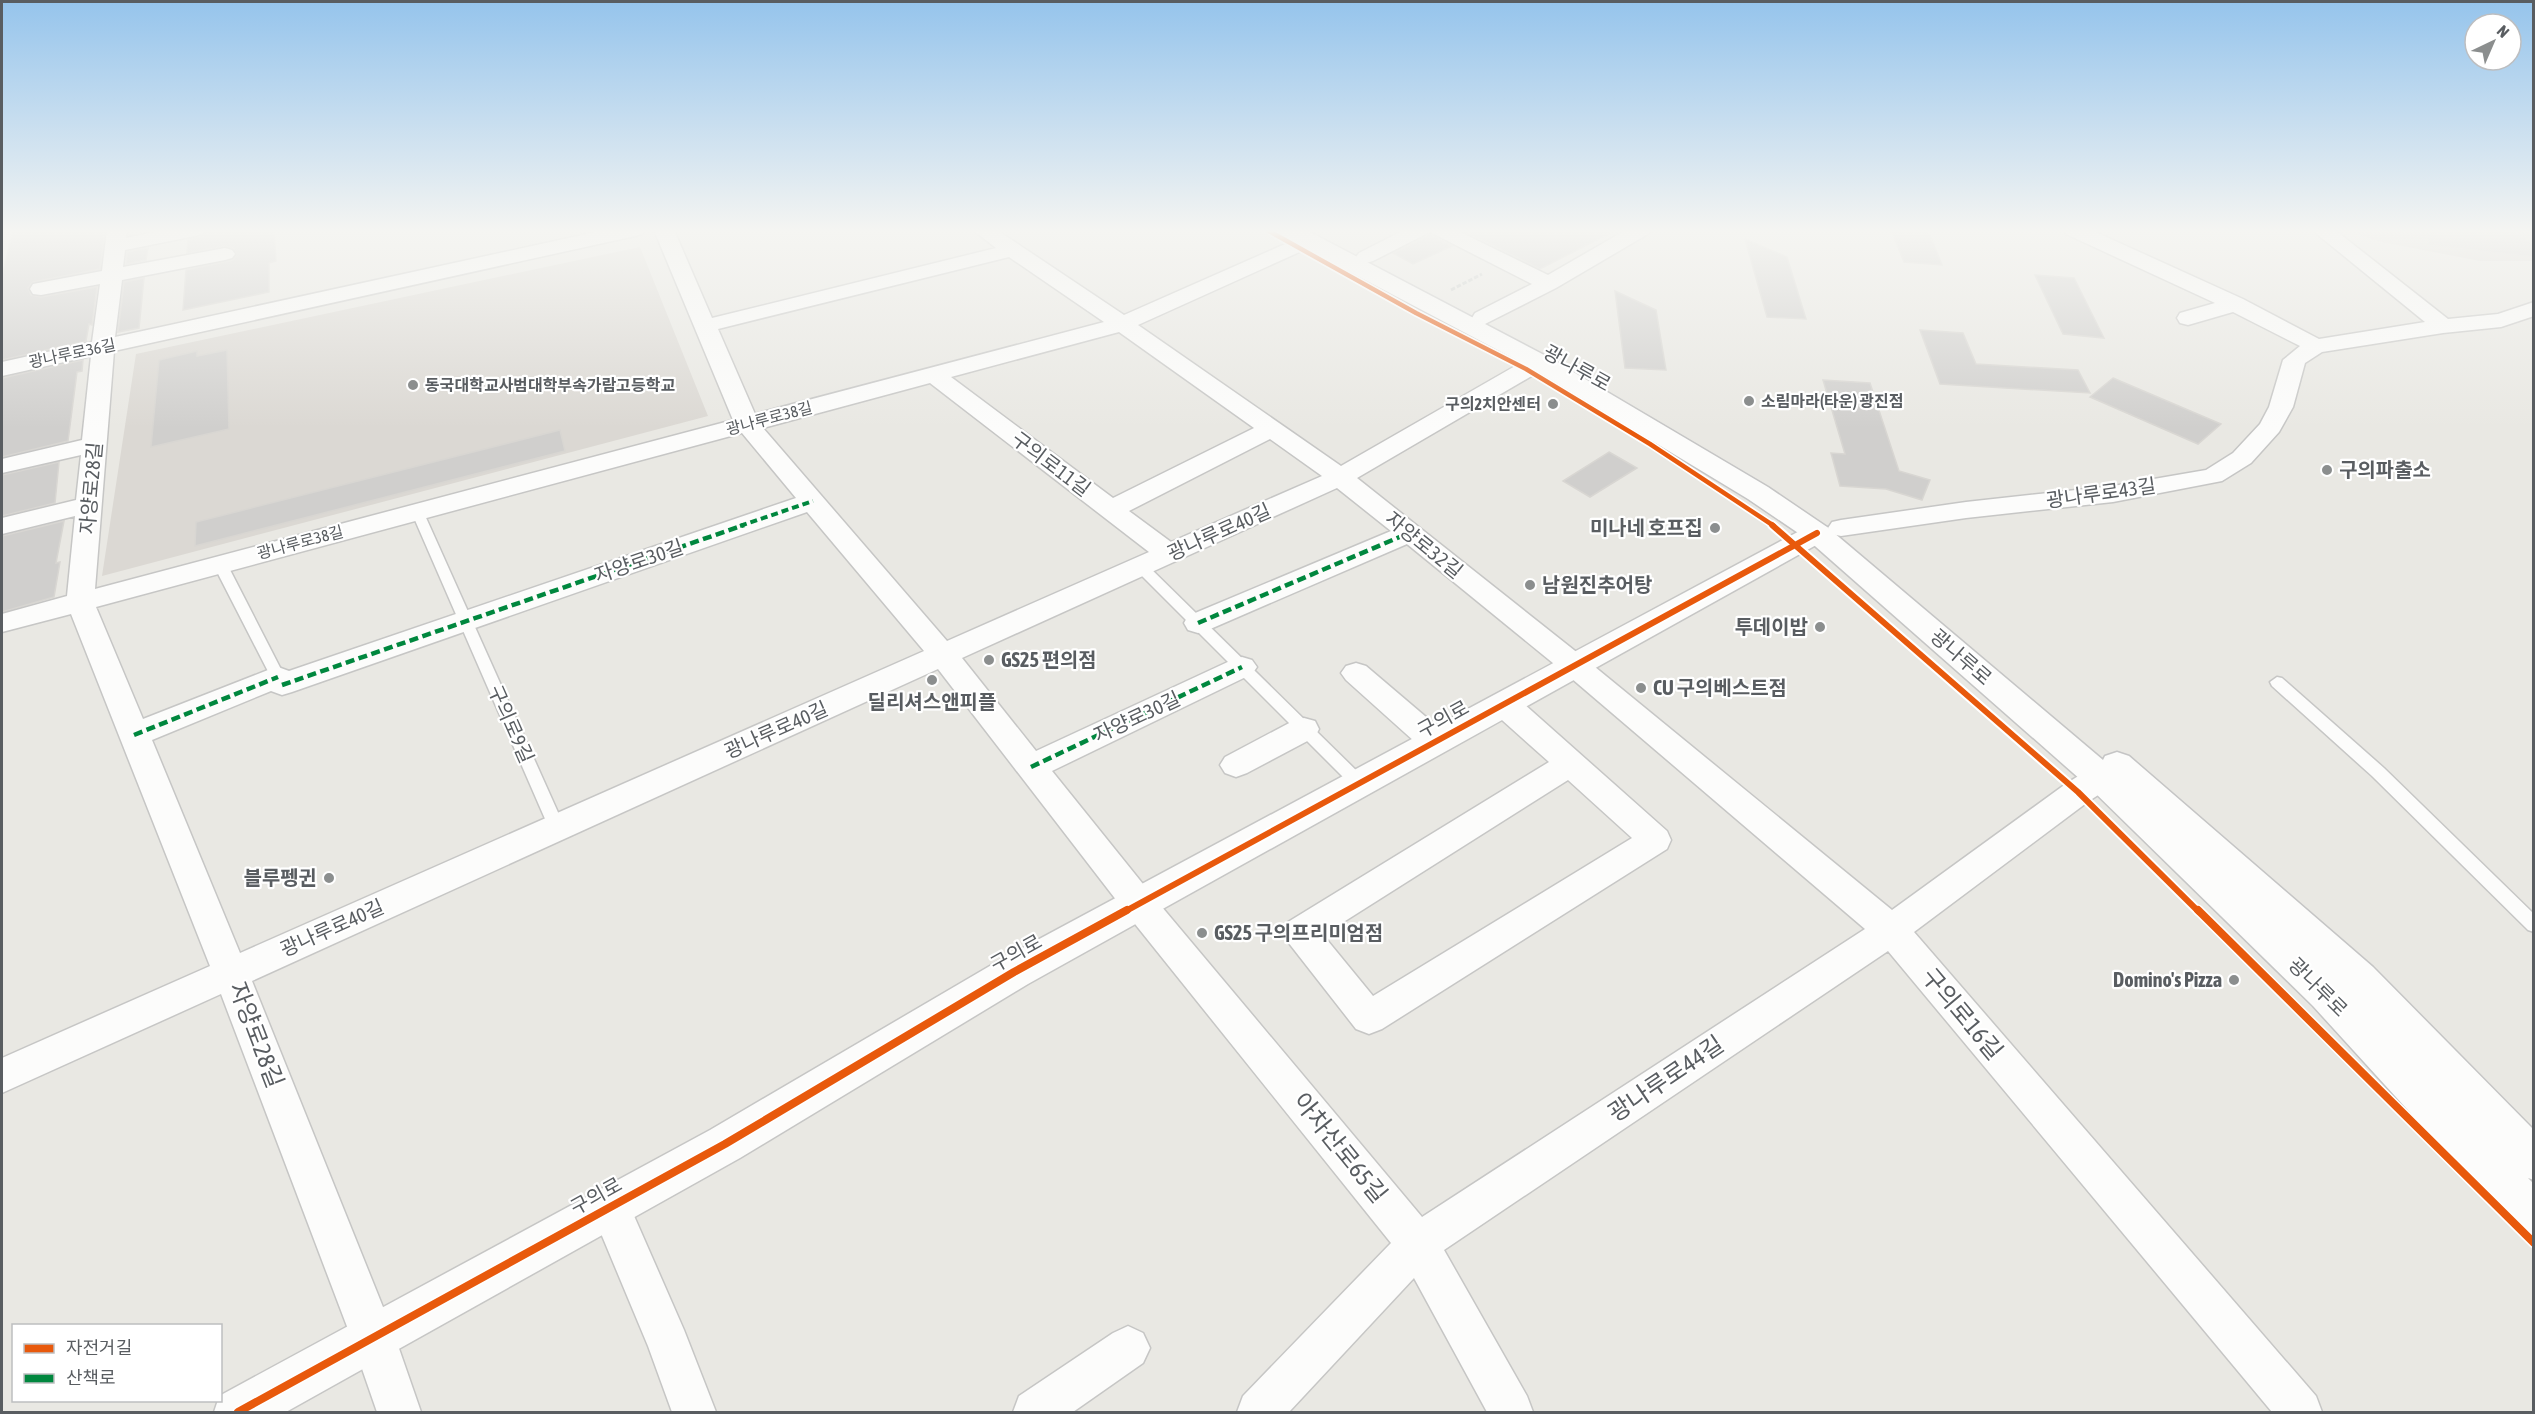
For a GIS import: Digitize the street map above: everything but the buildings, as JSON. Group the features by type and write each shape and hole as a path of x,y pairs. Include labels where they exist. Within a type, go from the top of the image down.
{"main road":[{"name":"광나루로","path":"1418,296 1539,362 1758,493 1829,531 2101,778 2327,994 2533,1215"},
{"name":"광나루로","path":"1441,296 1565,360 1671,420 1829,531 2176,816 2350,971 2534,1160"},
{"name":"구의로","path":"238,1413 725,1144 1014,972 1574,665 1829,531"}],"street":[{"name":"자양로28길","path":"110,296 80,602 231,973 373,1337 399,1413"},
{"name":"광나루로36길","path":"2,369 338,296"},
{"path":"692,296 747,423 943,655 1139,904"},
{"path":"705,326 826,296"},
{"name":"자양로32길","path":"1080,296 1340,477 1574,665"},
{"name":"광나루로38길","path":"2,623 1122,324 1179,296"},
{"path":"1483,318 1526,296"},
{"path":"2217,296 2316,346 2443,326 2501,320 2534,308"},
{"path":"2405,296 2443,326"},
{"path":"2188,318 2235,304"},
{"name":"광나루로43길","path":"1829,531 1966,510 2114,494 2213,476 2241,458 2270,427 2281,407 2294,360 2316,346"},
{"name":"광나루로40길","path":"2,1076 1340,477 1539,362"},
{"name":"구의로11길","path":"933,374 1169,554"},
{"path":"1110,510 1272,429"},
{"path":"2,466 95,444"},
{"name":"자양로30길","path":"465,621 813,501"},
{"path":"2,526 89,505"},
{"path":"1198,623 1409,533"},
{"path":"134,735 280,681 465,621"},
{"name":"구의로16길","path":"1574,665 1891,930 2300,1413"},
{"name":"자양로30길","path":"1031,767 1242,667"},
{"name":"구의로","path":"1356,673 1435,742"},
{"path":"1504,704 1655,840 1369,1018 1300,932 1570,764"},
{"path":"1236,765 1305,729"},
{"name":"광나루로44길","path":"1259,1413 1418,1244 1891,930 2078,792 2101,778"},
{"name":"아차산로65길","path":"1139,904 1418,1244 1511,1413"},
{"path":"610,1207 669,1345 694,1413"},
{"path":"1035,1413 1128,1348"}],"lane":[{"name":"구의로9길","path":"417,511 557,828"},
{"path":"220,564 280,681"},
{"path":"1141,567 1359,783"},
{"path":"2277,682 2378,772 2534,925"}],"shaded area":[{"name":"동국대학교사범대학부속가람고등학교","path":"409,296 660,296 708,416 102,576 136,354"}],"marked path":[{"path":"282,685 813,501"},
{"path":"1198,623 1409,533"},
{"path":"1031,767 1242,667"},
{"path":"134,735 278,677"}],"cycle path":[{"path":"1385,296 1526,369 1650,444 1770,523 2078,792 2534,1243"},
{"path":"238,1412 725,1144 1014,972 1817,533"}],"place":[{"name":"동국대학교사범대학부속가람고등학교","path":"413,385"},
{"name":"소림마라(타운) 광진점","path":"1749,401"},
{"name":"구의2치안센터","path":"1553,404"},
{"name":"구의파출소","path":"2327,470"},
{"name":"미나네 호프집","path":"1715,528"},
{"name":"남원진추어탕","path":"1530,585"},
{"name":"투데이밥","path":"1820,627"},
{"name":"GS25 편의점","path":"989,660"},
{"name":"딜리셔스앤피플","path":"932,680"},
{"name":"CU 구의베스트점","path":"1641,688"},
{"name":"블루펭귄","path":"329,878"},
{"name":"GS25 구의프리미엄점","path":"1202,933"},
{"name":"Domino's Pizza","path":"2234,980"}]}
